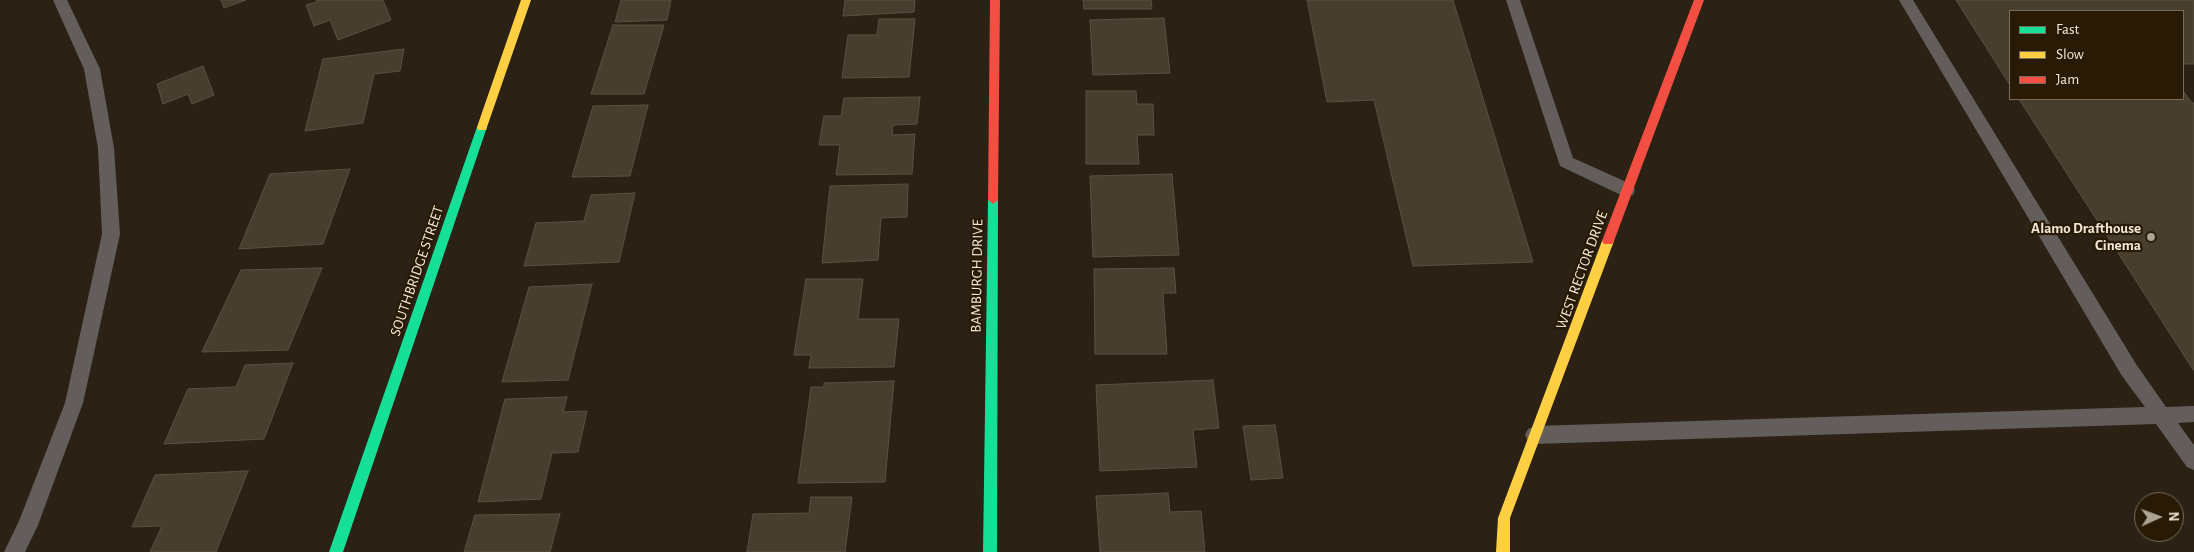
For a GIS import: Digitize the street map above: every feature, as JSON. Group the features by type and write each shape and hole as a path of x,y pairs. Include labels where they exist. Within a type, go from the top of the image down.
{"street":[{"name":"SOUTHBRIDGE STREET","path":"336,552 526,0"},
{"name":"BAMBURGH DRIVE","path":"990,552 995,0"},
{"name":"WEST RECTOR DRIVE","path":"1504,552 1504,518 1572,342 1698,0"}],"lane":[{"path":"14,552 28,525 74,404 111,234 106,148 92,69 60,0"},
{"path":"1513,0 1566,162 1627,190"},
{"path":"1906,0 2129,370 2194,461"},
{"path":"1535,435 2194,414"},
{"path":"2162,416 2194,425"}],"building":[{"path":"221,0 246,0 224,8"},
{"path":"316,0 383,0 391,20 338,40 330,20 314,26 306,5 317,2"},
{"path":"621,0 671,0 667,20 615,22"},
{"path":"845,0 915,0 914,12 843,16"},
{"path":"1083,0 1151,0 1152,9 1084,9"},
{"path":"1307,0 1453,0 1533,262 1413,266 1374,100 1327,102"},
{"path":"1956,0 2194,0 2194,64 2184,64 2184,10 2009,10 2009,83"},
{"path":"1164,18 1170,73 1093,75 1090,20"},
{"path":"879,19 915,19 909,77 842,78 848,35 877,35"},
{"path":"613,25 664,25 644,94 591,94"},
{"path":"404,49 400,71 374,74 363,123 305,131 323,59"},
{"path":"203,66 214,95 192,104 188,94 163,104 157,84"},
{"path":"1086,91 1136,91 1137,104 1153,104 1154,135 1137,135 1139,164 1086,164"},
{"name":"Alamo Drafthouse Cinema","path":"2184,92 2194,103 2194,371 2020,100 2184,100"},
{"path":"920,97 917,124 893,125 892,135 915,134 912,174 836,175 840,145 819,145 824,116 841,116 844,98"},
{"path":"648,105 630,176 572,177 593,106"},
{"path":"350,169 323,244 239,249 270,174"},
{"path":"1172,174 1179,255 1093,257 1090,176"},
{"path":"908,184 907,217 881,218 878,260 822,263 830,186"},
{"path":"635,193 619,262 524,266 536,223 584,221 591,195"},
{"path":"322,268 288,350 202,352 241,270"},
{"path":"1174,268 1176,293 1163,293 1167,354 1095,354 1094,269"},
{"path":"806,279 863,279 858,319 899,319 894,367 809,368 811,355 794,355"},
{"path":"592,284 568,380 502,382 529,287"},
{"path":"293,363 264,439 164,444 188,389 236,387 245,365"},
{"path":"1213,380 1219,428 1193,430 1197,467 1100,471 1096,385"},
{"path":"894,381 885,482 798,483 811,387 824,387 824,383"},
{"path":"567,397 563,412 587,411 578,452 552,453 541,499 478,502 505,399"},
{"path":"1275,425 1283,478 1251,480 1243,426"},
{"path":"248,471 216,552 150,552 162,526 132,527 155,475"},
{"path":"1168,493 1170,512 1201,511 1205,552 1100,552 1096,496"},
{"path":"811,497 852,497 845,552 747,552 753,514 809,513"},
{"path":"560,514 550,552 464,552 475,515"}],"traffic: fast":[{"path":"336,552 482,127"},
{"path":"990,552 993,200"}],"traffic: slow":[{"path":"482,127 526,0"},
{"path":"1503,552 1504,518 1608,241"}],"traffic: jam":[{"path":"993,200 995,0"},
{"path":"1608,241 1699,0"}],"place":[{"name":"Alamo Drafthouse Cinema","path":"2151,237"}]}
